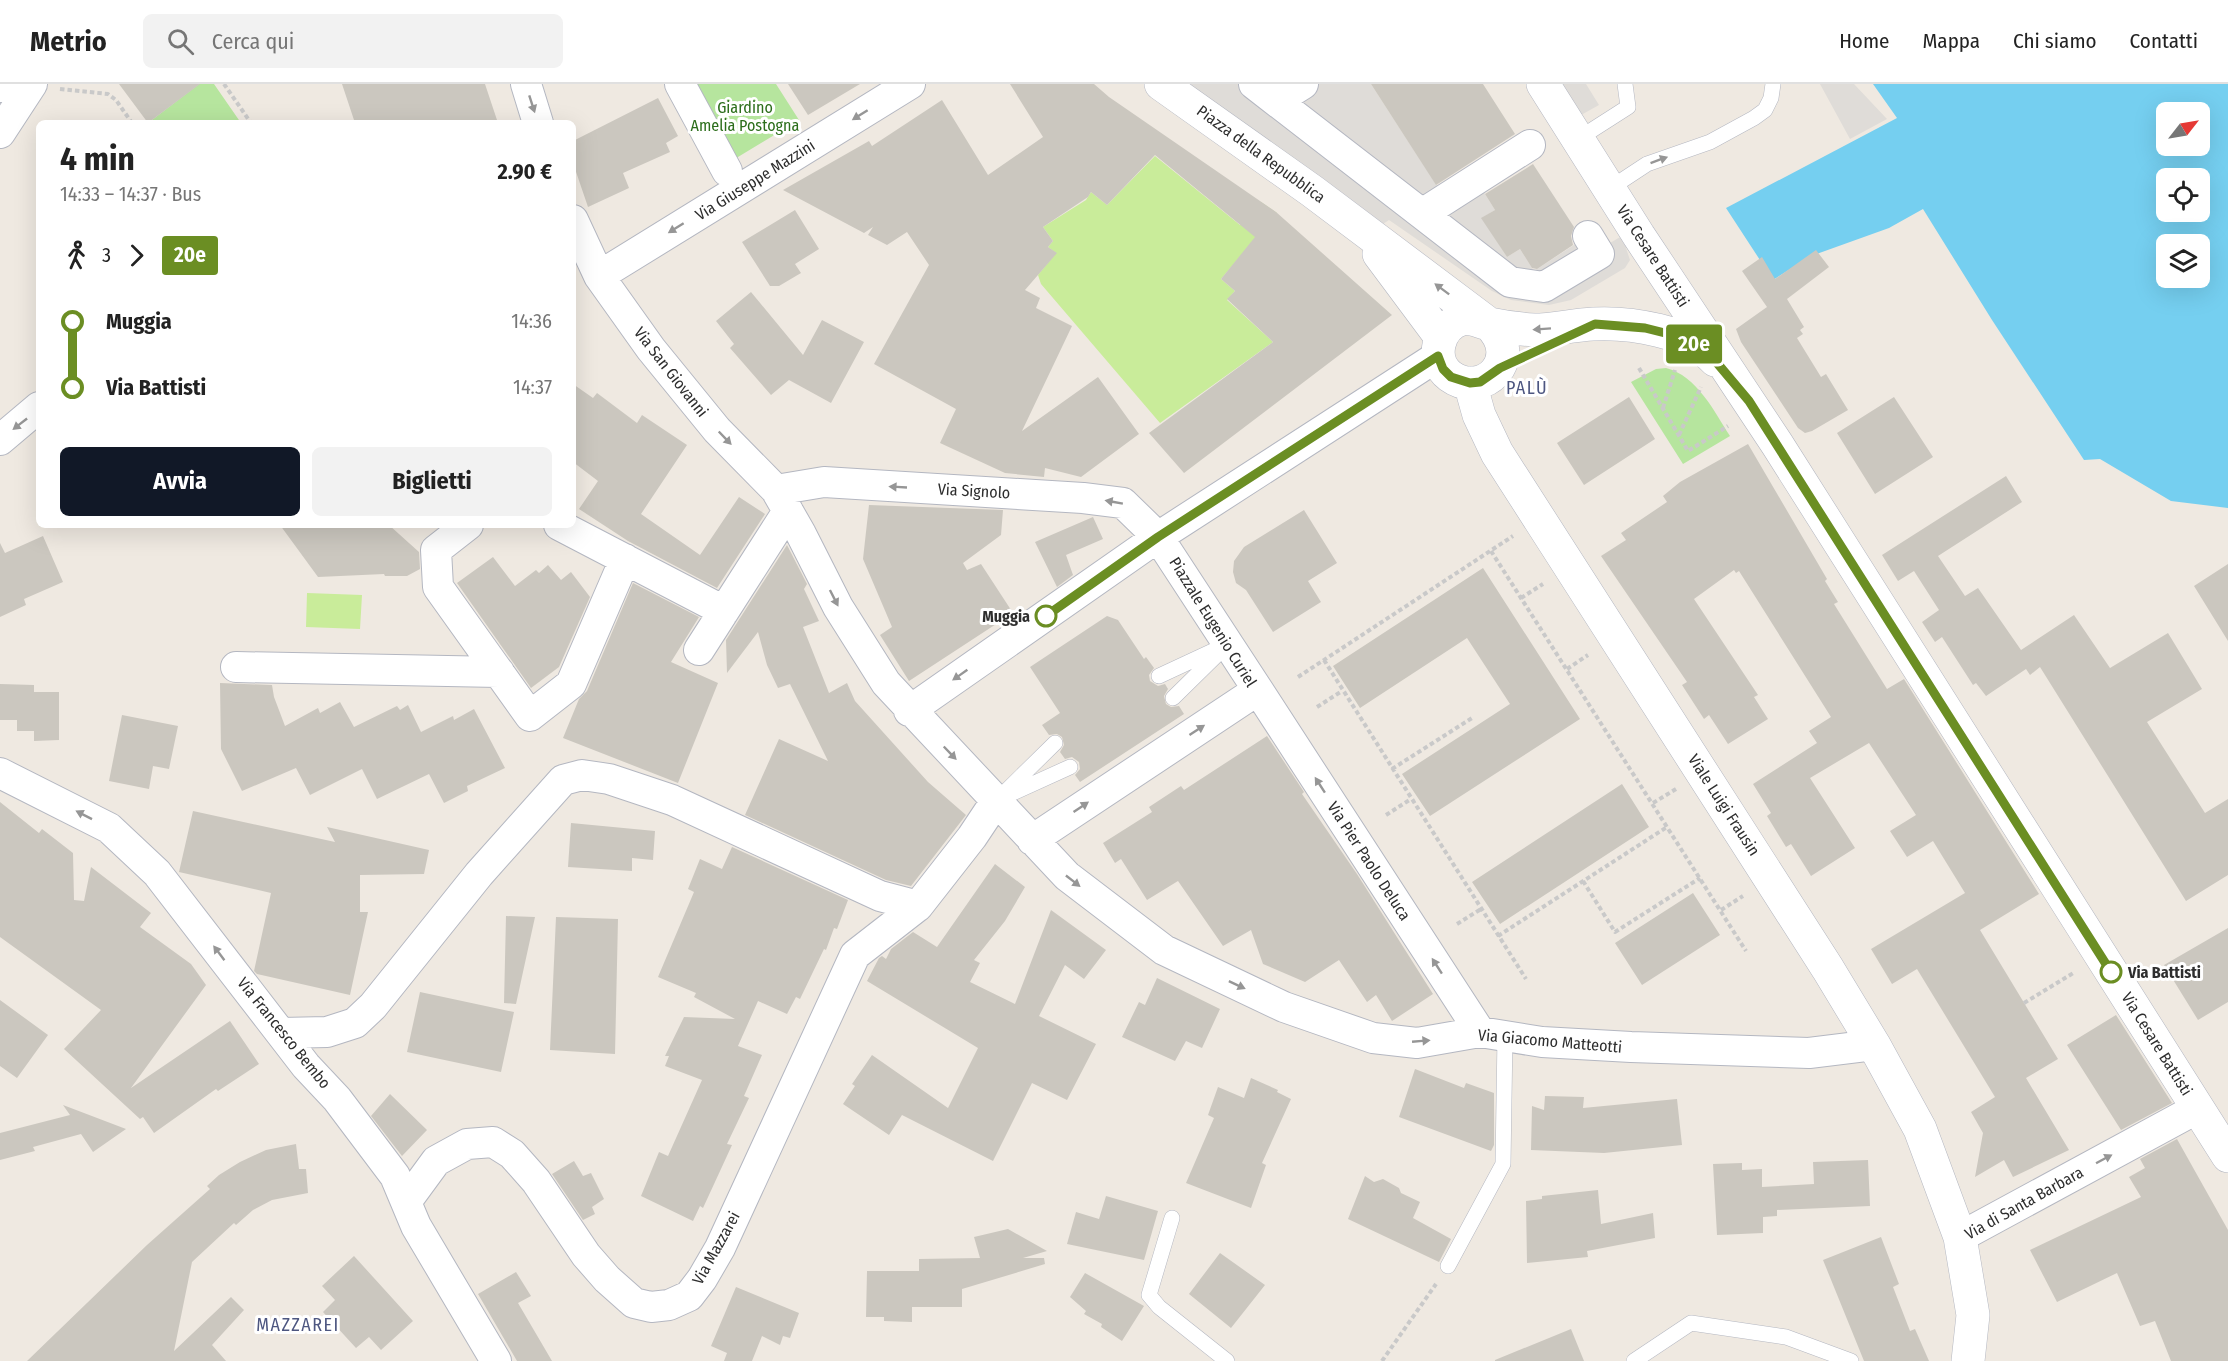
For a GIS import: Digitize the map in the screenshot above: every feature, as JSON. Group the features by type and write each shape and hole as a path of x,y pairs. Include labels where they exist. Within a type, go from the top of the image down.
{"main road":[{"name":"Via Cesare Battisti","path":"1543,84 1670,282 1741,412 2228,1156"},
{"name":"Piazza della Repubblica","path":"1163,85 1356,224 1489,324"},
{"name":"Piazza della Repubblica","path":"1356,224 1439,346"},
{"path":"1489,324 1501,340 1504,356 1500,368 1480,382 1470,383 1451,377 1443,369 1439,346 1451,325 1460,320 1470,318 1489,324 1535,330 1595,324 1645,328 1677,336 1707,351 1741,412"},
{"name":"Viale Luigi Frausin","path":"1470,383 1479,415 1497,453 1783,898 1874,1045 1920,1129 1960,1237"},
{"name":"Via di Santa Barbara","path":"1960,1237 1973,1315 1968,1361"}],"street":[{"path":"526,84 537,120"},
{"path":"680,84 727,171"},
{"name":"Via Giuseppe Mazzini","path":"586,270 910,84"},
{"path":"1265,93 1303,84"},
{"path":"0,87 22,85 0,133"},
{"path":"1265,93 1510,282 1545,287 1599,254 1588,236"},
{"path":"1422,214 1530,145"},
{"name":"Via San Giovanni","path":"576,232 586,270 717,430 782,501 838,607 886,683 909,711 996,801"},
{"path":"909,711 1158,537 1439,346"},
{"path":"0,440 36,410"},
{"name":"Via Signolo","path":"782,501 824,482 1083,498 1123,503 1158,537"},
{"path":"699,650 724,611 782,501"},
{"path":"464,528 436,549 438,587 530,716 571,684 625,559"},
{"path":"565,528 724,611"},
{"name":"Piazzale Eugenio Curiel","path":"1032,840 1258,690 1158,537"},
{"path":"236,667 499,672"},
{"name":"Via Pier Paolo Deluca","path":"1258,690 1493,1034"},
{"name":"Via Francesco Bembo","path":"0,773 109,828 157,873 280,1033 306,1066 337,1099 395,1176 416,1226 496,1361"},
{"path":"280,1033 327,1032 356,1023 373,1006 479,874 563,780 582,775 609,779 672,800 880,896 918,906"},
{"name":"Via Giacomo Matteotti","path":"996,801 1067,876 1164,950 1284,1007 1373,1038 1418,1043 1493,1034 1542,1042 1809,1053 1874,1045"},
{"name":"Via Mazzarei","path":"406,1202 436,1161 467,1144 493,1142 512,1154 536,1181 586,1255 634,1304 651,1307 669,1305 689,1296 720,1248 855,955 918,906 972,837 996,801"},
{"name":"Via di Santa Barbara","path":"1960,1237 2198,1108"}],"lane":[{"path":"1578,139 1628,107 1625,84"},
{"path":"1609,189 1647,165 1710,142 1754,118 1765,110 1771,98 1773,84"},
{"path":"1159,676 1228,644"},
{"path":"1173,698 1228,644"},
{"path":"996,801 1055,743"},
{"path":"996,801 1070,767"},
{"path":"1448,1266 1503,1164 1493,1034"},
{"path":"1172,1218 1149,1295 1159,1307 1227,1361"},
{"path":"1634,1361 1690,1323 1786,1337 1851,1361"}],"path":[{"path":"224,84 249,120"},
{"path":"22,85 108,94 116,100 130,120"},
{"path":"1663,409 1678,360"},
{"path":"1639,368 1688,451 1741,412"},
{"path":"1678,436 1704,381"},
{"path":"1298,677 1520,532"},
{"path":"1491,551 1746,951"},
{"path":"1521,598 1550,580"},
{"path":"1567,669 1595,651"},
{"path":"1324,660 1526,979"},
{"path":"1317,708 1342,691"},
{"path":"1392,769 1472,718"},
{"path":"1653,803 1680,786"},
{"path":"1386,815 1411,799"},
{"path":"1498,936 1667,827"},
{"path":"1583,881 1615,932 1700,878"},
{"path":"1721,910 1748,893"},
{"path":"1457,924 1481,909"},
{"path":"2024,1003 2067,977"},
{"path":"1382,1361 1448,1266"}],"green space":[{"path":"199,84 214,84 239,120 152,120"},
{"name":"Giardino Amelia Postogna","path":"693,84 776,84 799,120 733,160"},
{"path":"1155,156 1240,225 1261,202 1277,213 1221,279 1235,291 1227,300 1273,342 1160,423 1041,284 1038,275 1056,253 1048,247 1053,241 1043,227 1086,200 1091,192 1107,205"},
{"path":"1666,368 1687,378 1696,386 1730,436 1683,464 1631,382 1656,369"},
{"path":"307,593 362,595 360,629 306,627"}],"shaded area":[{"path":"1185,84 1371,84 1439,189 1483,191 1495,210 1482,218 1507,257 1520,249 1534,271 1594,232 1603,247 1622,236 1630,260 1625,268 1571,300 1549,305 1511,300 1492,291 1389,220 1383,224"},
{"path":"1562,84 1586,84 1599,105 1581,115"},
{"path":"1820,84 1854,84 1887,119 1850,139"}],"water":[{"path":"1873,84 2228,84 2228,508 2171,501 2100,459 2084,460 1992,320 1923,209 1889,228 1811,256 1773,280 1726,208 1897,118"}],"building":[{"path":"119,84 200,84 152,120 146,120"},
{"path":"342,84 485,84 497,120 354,120"},
{"path":"788,84 860,84 808,115"},
{"path":"1010,84 1094,84 1109,97 1276,212 1392,315 1184,473 1149,433 1273,342 1227,299 1235,291 1221,279 1255,237 1155,155 1107,205 1091,192 1088,197 1043,227 1053,241 1048,247 1057,253 1025,290 1040,298 1036,308 1072,326 1022,431 1098,377 1139,434 1081,477 1045,468 1044,477 1005,473 940,443 956,409 874,364 929,265 907,232 887,245 868,235 873,227 864,233 783,190 869,141 872,146 942,100 988,175 1043,137"},
{"path":"1371,84 1483,84 1515,134 1436,185"},
{"path":"658,98 678,136 666,143 670,152 623,173 629,188 588,207 576,172 576,139"},
{"path":"1533,164 1574,227 1571,236 1573,245 1537,269 1532,268 1520,249 1507,257 1481,218 1495,210 1485,194"},
{"path":"795,210 819,249 795,264 801,273 779,286 770,286 742,242"},
{"path":"1816,250 1829,267 1787,299 1804,327 1800,330 1803,334 1797,338 1821,377 1826,374 1848,410 1805,433 1798,428 1741,342 1736,329 1767,307 1742,271 1762,257 1775,279"},
{"path":"751,292 803,355 822,320 864,342 831,403 789,380 771,395 730,348 734,344 716,321"},
{"path":"576,386 593,398 597,393 637,423 642,415 687,445 641,514 700,555 739,497 765,514 717,588 628,541 579,509 598,481 576,464"},
{"path":"1629,397 1655,439 1584,485 1557,443"},
{"path":"1894,397 1933,457 1875,494 1837,433"},
{"path":"1748,444 1827,579 1825,581 1838,602 1834,604 1887,689 1904,679 2039,894 1980,930 2058,1059 2026,1078 2069,1150 2013,1177 2004,1160 1975,1177 1983,1133 1971,1112 1995,1097 1917,969 1892,984 1871,949 1965,893 1933,841 1907,857 1890,831 1916,815 1869,743 1810,778 1855,848 1811,876 1791,844 1786,847 1767,816 1771,813 1753,784 1817,743 1809,731 1831,717 1739,571 1736,573 1734,570 1694,599 1758,695 1754,697 1768,719 1728,744 1709,715 1704,719 1682,685 1687,682 1601,556 1626,540 1621,533 1667,502 1663,496 1680,482"},
{"path":"2006,476 2022,502 1938,556 1965,596 1978,588 2021,650 2074,615 2110,668 2168,633 2202,689 2147,722 2205,813 2228,799 2228,875 2186,901 2040,667 2030,675 2026,669 1986,696 1976,683 1973,685 1942,637 1935,642 1922,622 1939,610 1914,571 1898,581 1882,555"},
{"path":"869,505 1003,510 1001,535 963,563 967,570 981,564 1013,613 909,681 880,635 892,627 863,559"},
{"path":"1304,510 1337,563 1308,581 1321,602 1273,632 1246,590 1236,583 1233,572 1234,561 1244,547"},
{"path":"1093,517 1103,539 1066,555 1073,575 1057,587 1035,542"},
{"path":"282,528 392,528 419,552 420,569 407,576 385,576 384,574 318,577"},
{"path":"43,536 63,582 24,599 26,605 0,617 0,543 5,553"},
{"path":"787,545 807,584 804,589 819,621 803,627 829,693 847,683 855,701 928,782 966,815 911,886 886,880 745,815 779,739 828,761 790,684 778,688 767,665 758,632 727,673 726,640"},
{"path":"493,557 515,586 536,570 539,573 548,565 561,580 571,572 590,597 559,667 531,688 457,583"},
{"path":"2228,564 2228,641 2194,586"},
{"path":"1483,568 1580,719 1430,816 1402,774 1510,704 1467,638 1360,708 1333,666"},
{"path":"633,583 699,617 671,662 718,683 678,783 563,738 579,699 587,691"},
{"path":"1107,616 1118,620 1144,659 1146,657 1154,668 1149,675 1150,681 1158,686 1165,684 1168,689 1164,696 1166,704 1171,707 1179,706 1184,714 1080,782 1075,775 1080,769 1079,762 1072,757 1065,759 1060,752 1064,745 1062,737 1057,734 1049,735 1042,725 1060,713 1030,667"},
{"path":"220,683 272,685 285,726 318,708 320,713 340,702 354,727 397,706 400,710 408,705 421,732 453,716 454,720 474,709 505,768 467,786 468,791 444,803 429,774 377,799 362,769 310,795 296,768 242,791 221,749"},
{"path":"0,684 34,685 34,692 59,692 59,740 34,741 34,731 17,731 17,720 0,720"},
{"path":"122,715 178,726 169,769 153,766 149,789 109,781"},
{"path":"1267,736 1304,792 1302,794 1357,874 1433,994 1392,1021 1376,995 1367,1002 1339,960 1305,982 1263,964 1251,930 1223,946 1178,881 1147,900 1121,859 1115,863 1103,843 1152,812 1149,807 1181,786 1184,790"},
{"path":"1622,784 1649,827 1500,924 1472,882"},
{"path":"0,802 39,833 42,829 73,853 74,900 84,901 91,867 151,913 140,927 191,964 206,985 131,1088 230,1021 259,1064 218,1091 216,1089 154,1133 143,1117 140,1119 64,1049 101,1010 0,937"},
{"path":"193,811 335,842 327,827 429,850 424,874 360,875 360,912 368,912 350,995 257,974 254,971 271,893 179,872"},
{"path":"571,823 655,831 653,860 632,858 632,871 568,867"},
{"path":"732,847 848,900 837,929 834,928 826,950 824,949 800,999 796,997 787,1014 758,1001 738,1046 762,1055 744,1096 749,1098 727,1144 732,1145 703,1208 700,1206 693,1221 641,1196 659,1152 668,1156 702,1080 665,1066 669,1056 665,1056 684,1017 735,1019 694,997 696,993 658,977 694,892 688,889 700,859 722,869"},
{"path":"995,864 1025,887 1005,921 974,960 980,963 970,982 1015,1004 1051,910 1106,950 1084,979 1065,965 1039,1016 1096,1044 1067,1100 1032,1083 993,1161 902,1115 889,1135 843,1104 855,1086 852,1084 872,1055 948,1108 978,1048 867,981 879,958 882,956 886,959 891,949 913,932 937,947"},
{"path":"1693,893 1720,935 1642,985 1615,943"},
{"path":"506,916 535,917 516,1004 504,1003"},
{"path":"556,917 618,919 615,1054 550,1050"},
{"path":"2228,928 2228,1002 2198,1020 2164,965"},
{"path":"1157,978 1220,1009 1202,1048 1186,1041 1175,1061 1122,1037 1139,1002 1145,1005"},
{"path":"420,992 514,1012 501,1072 407,1052"},
{"path":"0,1000 48,1035 17,1078 0,1066"},
{"path":"2116,1015 2172,1103 2121,1130 2067,1045"},
{"path":"1415,1069 1464,1088 1466,1083 1494,1093 1494,1145 1491,1151 1399,1117"},
{"path":"1251,1078 1278,1090 1277,1092 1291,1099 1262,1163 1266,1165 1251,1208 1186,1183 1214,1118 1208,1115 1218,1087 1244,1098"},
{"path":"390,1094 427,1130 402,1156 371,1116"},
{"path":"1545,1096 1584,1097 1583,1108 1677,1099 1682,1145 1604,1153 1531,1150 1532,1106 1544,1110"},
{"path":"63,1105 126,1129 93,1152 81,1134 33,1147 35,1151 0,1160 0,1133 70,1115"},
{"path":"2177,1139 2228,1230 2228,1361 2171,1361 2155,1321 2140,1326 2117,1273 2057,1302 2030,1250 2141,1197 2129,1177 2145,1168 2140,1159"},
{"path":"296,1144 299,1169 306,1169 308,1193 272,1200 253,1210 236,1225 234,1223 192,1262 174,1351 231,1297 244,1310 212,1345 226,1361 27,1361 147,1245 210,1189 207,1186 219,1175 266,1150"},
{"path":"1868,1160 1870,1206 1777,1210 1777,1216 1763,1217 1763,1233 1717,1235 1713,1164 1742,1163 1742,1170 1762,1169 1762,1187 1814,1184 1813,1162"},
{"path":"574,1161 583,1176 591,1173 604,1199 592,1207 595,1214 583,1220 552,1174"},
{"path":"1365,1176 1374,1182 1383,1179 1399,1188 1401,1193 1420,1202 1413,1218 1451,1239 1439,1262 1348,1219"},
{"path":"1598,1190 1601,1224 1653,1213 1655,1238 1587,1251 1588,1257 1527,1263 1526,1201 1542,1199 1542,1196"},
{"path":"1106,1196 1158,1211 1144,1260 1067,1244 1076,1212 1099,1219"},
{"path":"1008,1229 1047,1251 1023,1258 1044,1258 1045,1264 962,1289 962,1307 912,1307 912,1322 884,1321 884,1317 866,1317 867,1271 919,1271 919,1259 980,1258 974,1237"},
{"path":"1881,1237 1899,1284 1893,1287 1910,1331 1915,1329 1929,1361 1864,1361 1823,1260"},
{"path":"1220,1253 1265,1285 1231,1328 1189,1294"},
{"path":"354,1256 413,1321 381,1350 369,1337 356,1348 323,1312 335,1300 322,1286"},
{"path":"516,1272 531,1296 518,1303 552,1361 517,1361 478,1294"},
{"path":"1085,1273 1144,1306 1122,1341 1101,1327 1102,1324 1084,1314 1086,1311 1070,1297"},
{"path":"736,1287 799,1313 790,1338 783,1336 780,1345 762,1336 752,1361 724,1361 727,1353 711,1346"},
{"path":"1571,1329 1584,1361 1495,1361 1495,1360"}],"bus line":[{"name":"20e","path":"1046,616 1158,537 1438,356 1443,369 1451,377 1470,383 1480,382 1500,368 1595,324 1645,328 1677,336 1707,351 1749,401 2111,972"}],"place":[{"name":"Muggia","path":"1046,616"},
{"name":"Via Battisti","path":"2111,972"}],"district":[{"name":"PALÙ","path":"1527,388"},
{"name":"MAZZAREI","path":"298,1325"}]}
